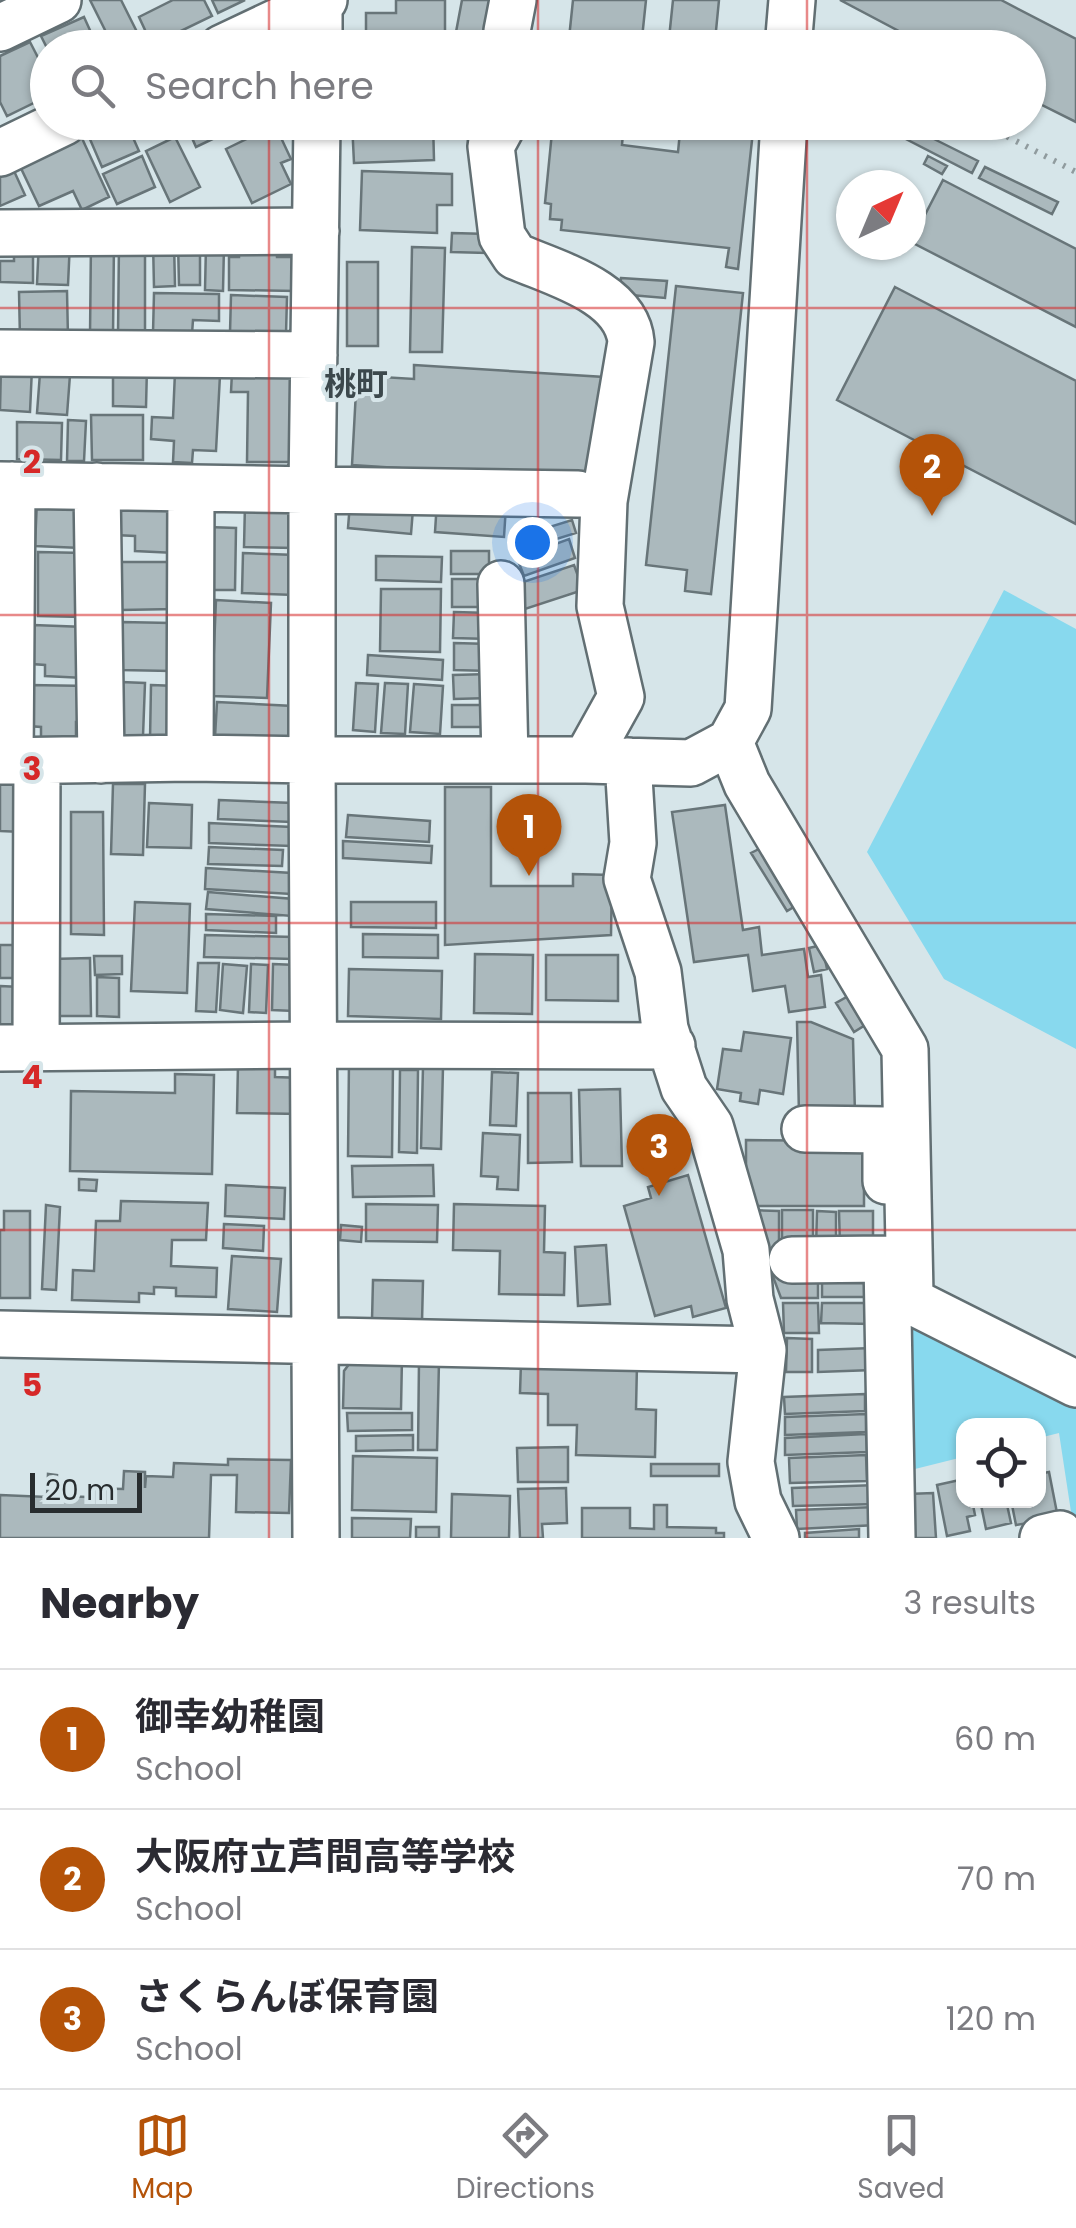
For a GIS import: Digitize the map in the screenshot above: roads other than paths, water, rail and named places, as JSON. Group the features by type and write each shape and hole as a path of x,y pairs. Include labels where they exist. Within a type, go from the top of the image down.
{"street":[{"path":"0,28 58,0"},
{"path":"259,30 320,0 319,30"},
{"path":"507,30 513,0"},
{"path":"790,30 792,0"},
{"path":"0,154 30,139"},
{"path":"316,1538 312,489 317,140"},
{"path":"494,140 491,146 502,236 508,248 516,256 600,295 630,330 604,501 600,606 621,696 607,760 633,843 627,879 658,972 664,1028 684,1088 710,1126 746,1250 750,1299 764,1350 752,1462 758,1501 776,1538"},
{"path":"16,761 190,758 691,763 730,742 748,709 783,140"},
{"path":"0,234 316,231"},
{"path":"0,353 314,356"},
{"path":"578,494 6,485 16,761 18,1048 672,1046"},
{"path":"97,486 101,760"},
{"path":"190,758 191,488"},
{"path":"502,584 505,760"},
{"path":"730,742 747,784 905,1049 910,1295 915,1302 1076,1384"},
{"path":"804,1129 886,1130 892,1538"},
{"path":"792,1260 888,1258"},
{"path":"0,1334 764,1350"}],"place":[{"name":"大阪府立芦間高等学校","path":"932,516"},
{"name":"御幸幼稚園","path":"529,876"},
{"name":"さくらんぼ保育園","path":"659,1196"}],"district":[{"name":"桃町","path":"356,383"}]}
